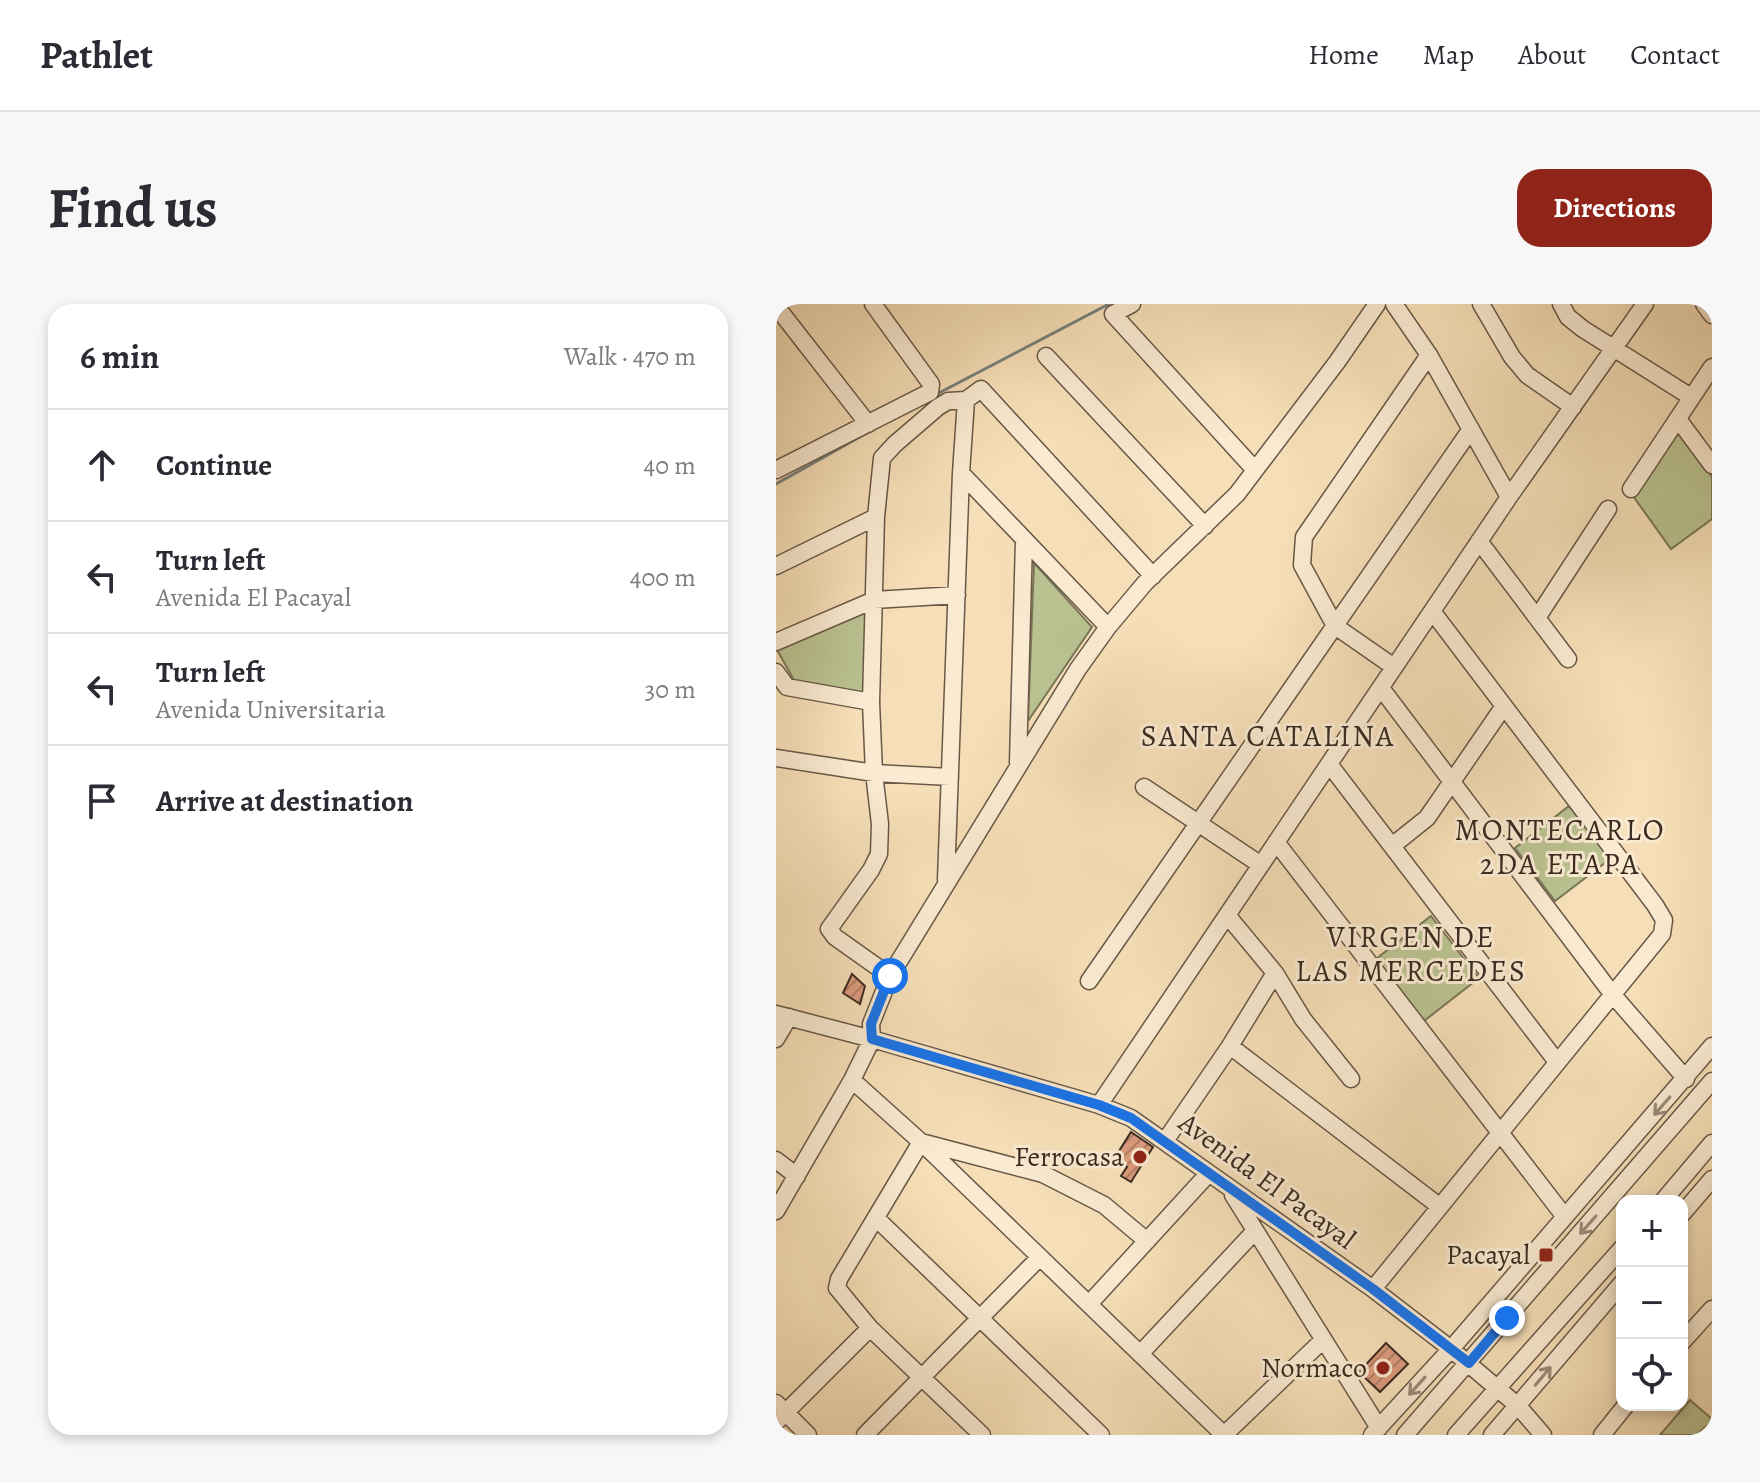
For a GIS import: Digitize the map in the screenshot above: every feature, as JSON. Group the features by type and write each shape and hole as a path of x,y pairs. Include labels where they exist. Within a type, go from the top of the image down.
{"street":[{"path":"873,304 931,384 948,401"},
{"path":"1132,304 1113,314 1255,470"},
{"path":"776,1211 852,1080 872,1039 871,1024 890,976 1078,669 1108,627 1153,576 1237,494 1377,304"},
{"path":"1394,304 1429,355 1509,497"},
{"path":"1481,304 1512,357 1527,375 1573,407"},
{"path":"1561,304 1568,317 1583,329 1691,397"},
{"path":"1099,1105 1479,541 1645,304"},
{"path":"1704,304 1712,315"},
{"path":"776,306 868,424"},
{"path":"1394,667 1335,626 1302,565 1304,537 1429,355"},
{"path":"1046,356 1205,526"},
{"path":"1631,489 1712,367"},
{"path":"778,465 930,392 931,384"},
{"path":"890,976 835,937 829,929 879,854 880,824 871,702 876,517 882,458 948,401 966,400 981,389 1153,576"},
{"path":"946,881 966,400"},
{"path":"1678,419 1712,465"},
{"path":"1089,981 1471,429"},
{"path":"961,473 1108,627"},
{"path":"1537,618 1608,509"},
{"path":"776,566 876,517"},
{"path":"1018,766 1024,540"},
{"path":"1479,541 1568,659"},
{"path":"776,642 874,600 957,595"},
{"path":"1373,1289 1662,934 1664,920 1432,611"},
{"path":"776,672 787,687 871,702"},
{"path":"1381,688 1613,995 1686,1079"},
{"path":"1392,846 1427,818 1504,706"},
{"path":"776,758 874,773 950,777"},
{"path":"1329,764 1557,1062"},
{"path":"1144,787 1261,865"},
{"path":"1276,842 1565,1217"},
{"path":"1227,915 1275,973 1303,1019 1351,1079"},
{"path":"1165,1141 1275,973"},
{"path":"776,1039 782,1016"},
{"name":"Avenida El Pacayal","path":"782,1016 1099,1105 1131,1118 1373,1289 1451,1349 1518,1406 1543,1435"},
{"path":"1230,1046 1439,1206"},
{"path":"1230,1189 1375,1431 1451,1349 1712,1046"},
{"path":"852,1080 921,1142 1224,1435 1323,1340"},
{"path":"1405,1435 1712,1081"},
{"path":"921,1142 839,1279 837,1288 870,1328 982,1435"},
{"path":"921,1142 1043,1174 1104,1205 1147,1241"},
{"path":"1668,1195 1712,1143"},
{"path":"776,1160 797,1176"},
{"path":"1089,1304 1209,1173"},
{"path":"1688,1207 1712,1179"},
{"path":"1688,1201 1700,1193"},
{"path":"877,1219 1101,1435"},
{"path":"1140,1354 1254,1232"},
{"path":"1456,1435 1616,1255"},
{"path":"865,1435 1040,1257"},
{"path":"1492,1435 1616,1290"},
{"path":"1685,1339 1712,1309"},
{"path":"808,1435 779,1412 870,1328"},
{"path":"1602,1435 1621,1411"}],"green space":[{"path":"1679,431 1712,477 1712,519 1671,549 1633,496"},
{"path":"1034,563 1092,627 1028,721"},
{"path":"869,608 867,694 795,682 776,648"},
{"path":"1569,806 1610,859 1555,901 1515,848"},
{"path":"1431,916 1479,978 1424,1021 1376,959"},
{"path":"1690,1400 1712,1422 1696,1435 1660,1435 1681,1411 1688,1411"}],"building":[{"path":"852,974 865,986 860,1004 843,993"},
{"path":"1131,1132 1153,1147 1131,1182 1121,1176 1127,1167 1114,1159"},
{"name":"Normaco","path":"1386,1343 1408,1364 1380,1392 1359,1372"}],"waterway":[{"path":"935,395 1109,304"},
{"path":"776,484 883,424"}],"place":[{"name":"Ferrocasa","path":"1140,1157"},
{"name":"Pacayal","path":"1546,1255"},
{"name":"Normaco","path":"1383,1368"}],"district":[{"name":"SANTA CATALINA","path":"1268,736"},
{"name":"MONTECARLO 2DA ETAPA","path":"1560,847"},
{"name":"VIRGEN DE LAS MERCEDES","path":"1411,954"}],"route":[{"path":"890,976 871,1024 872,1039 1099,1105 1131,1118 1373,1289 1469,1363 1507,1318"}]}
